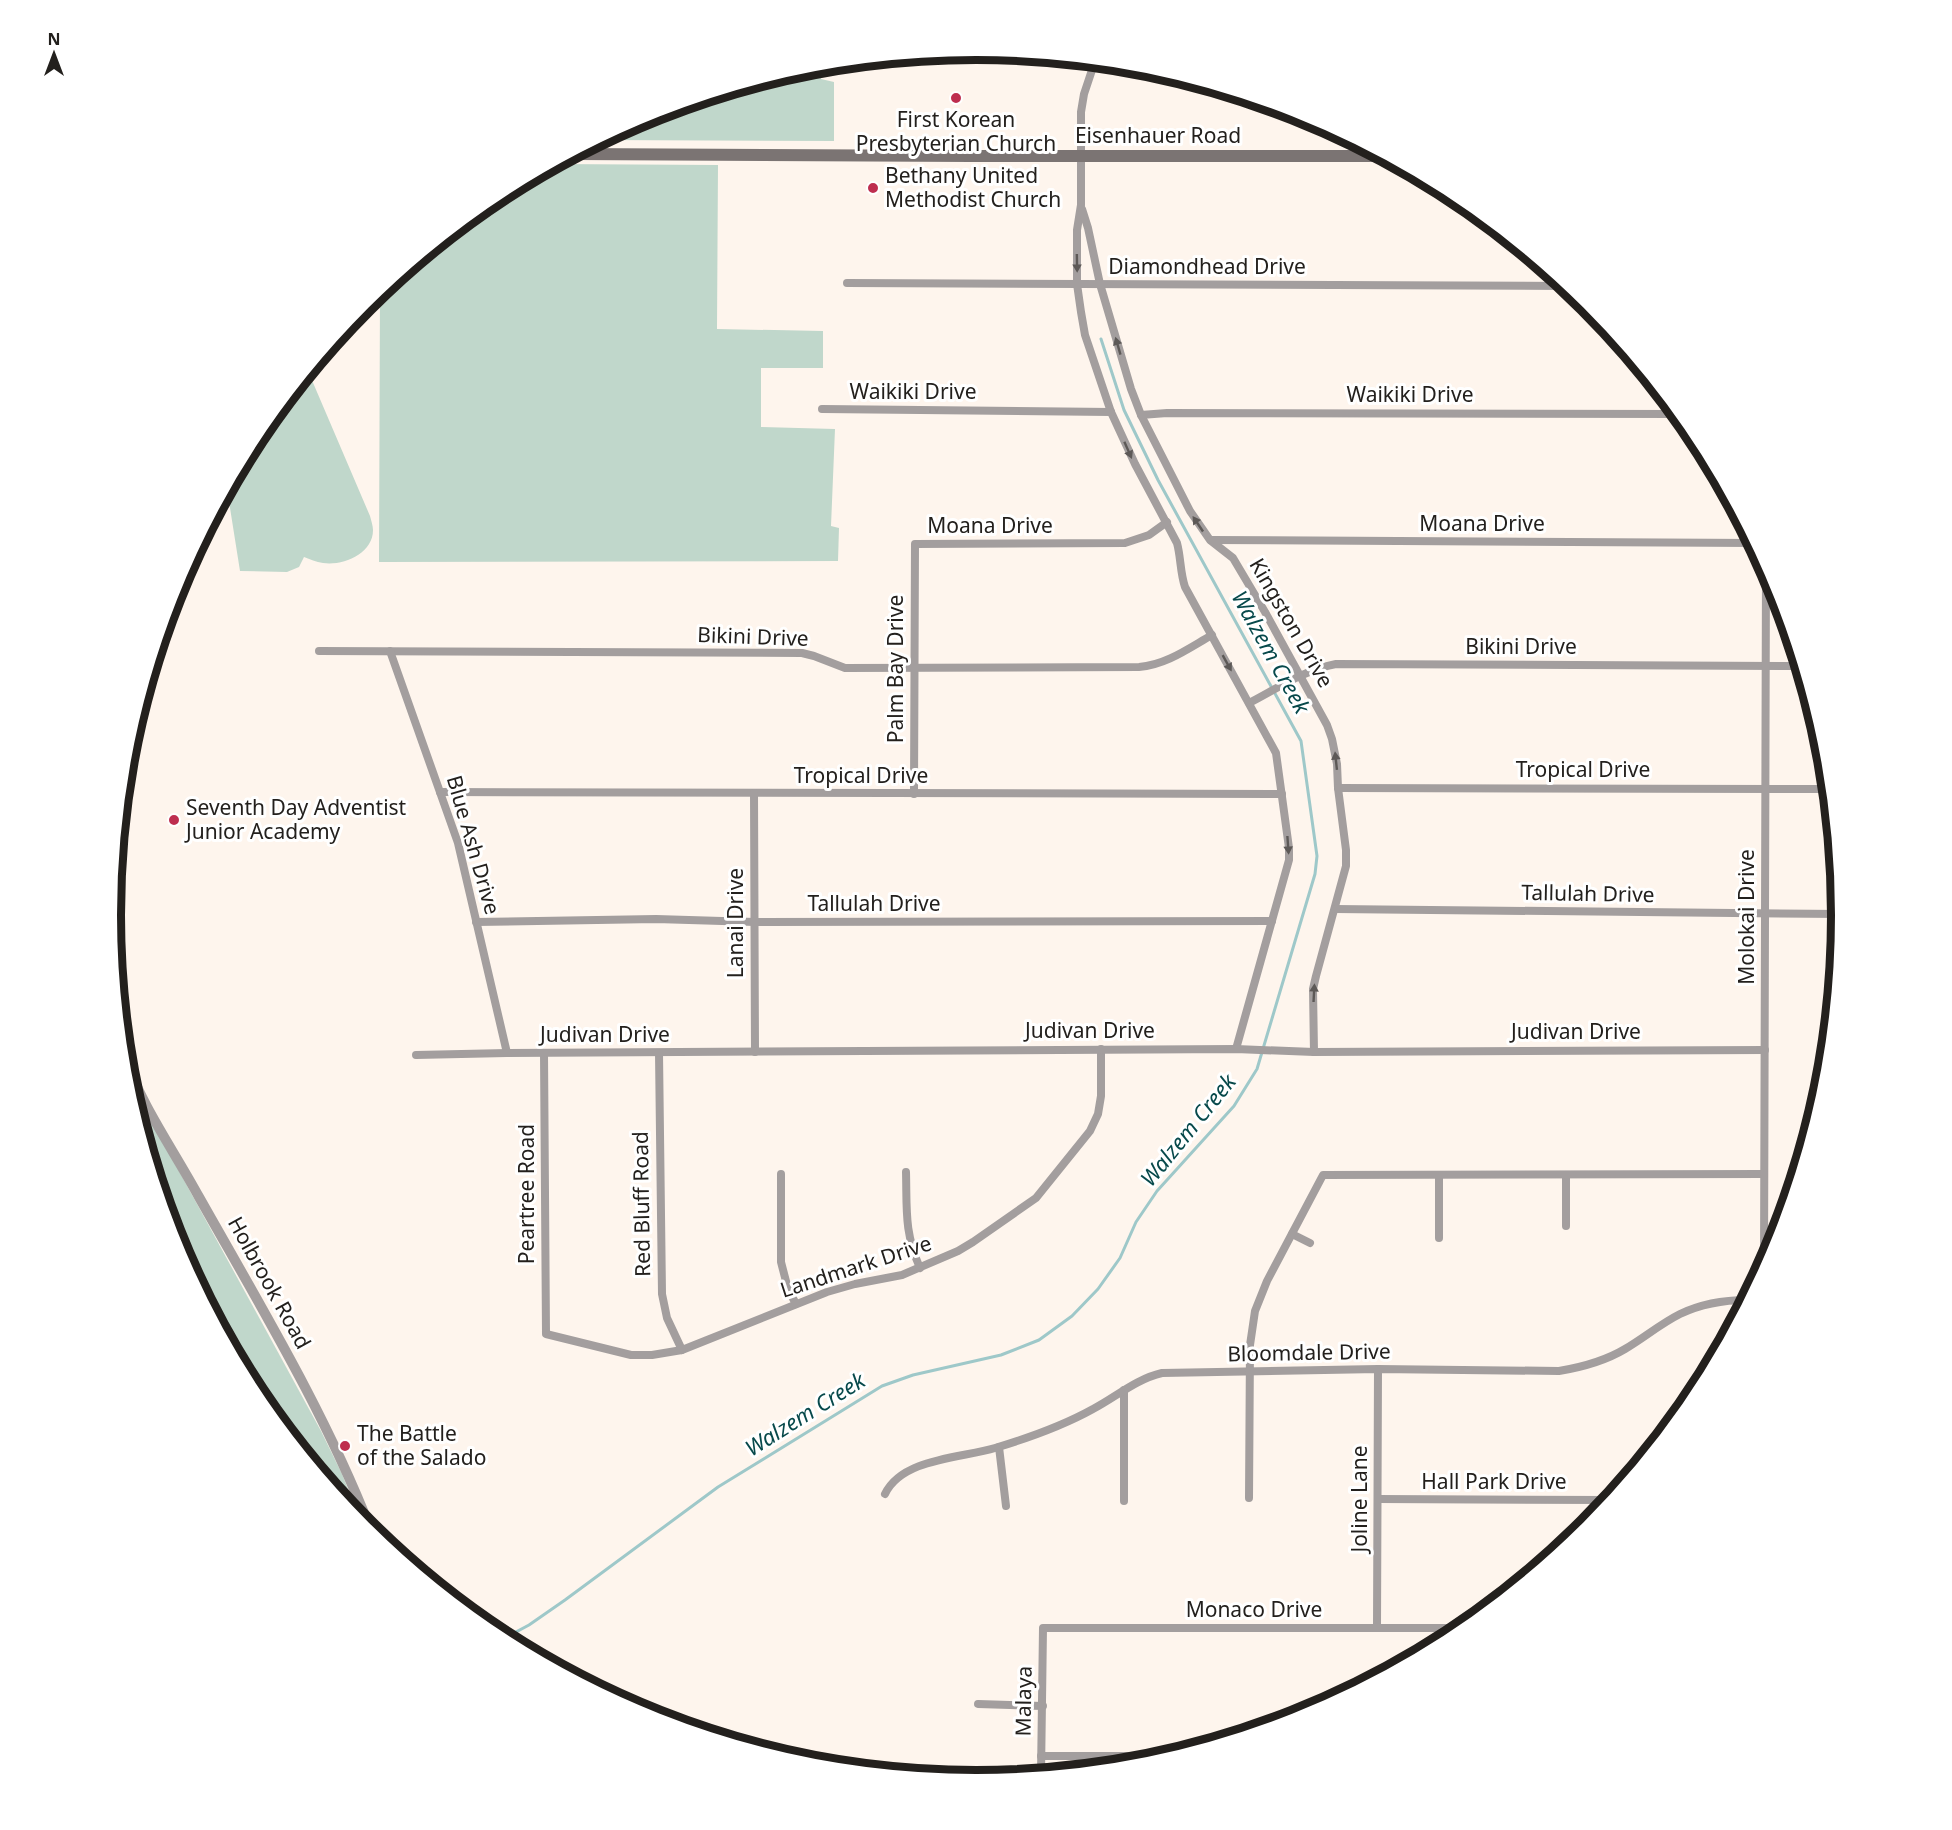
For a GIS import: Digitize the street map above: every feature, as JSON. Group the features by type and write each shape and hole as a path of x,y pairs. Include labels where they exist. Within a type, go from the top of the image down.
{"main road":[{"name":"Eisenhauer Road","path":"587,154 1369,156"}],"street":[{"name":"Kingston Drive","path":"1093,68 1081,112 1079,155 1081,205 1077,230 1077,284 1085,335 1111,412 1135,464 1177,543 1185,587 1250,703 1278,759 1289,848 1288,860 1236,1048"},
{"name":"Kingston Drive","path":"1081,205 1100,284 1141,415 1190,511 1210,540 1233,558 1265,612 1321,711 1332,739 1337,764 1346,858 1342,882 1313,989 1314,1052"},
{"name":"Diamondhead Drive","path":"847,283 1555,286"},
{"name":"Waikiki Drive","path":"822,410 1111,412"},
{"name":"Waikiki Drive","path":"1141,415 1668,414"},
{"name":"Moana Drive","path":"915,544 1125,543 1149,535 1167,522"},
{"name":"Moana Drive","path":"1210,540 1746,543"},
{"name":"Palm Bay Drive","path":"914,794 915,544"},
{"name":"Molokai Drive","path":"1764,1246 1766,588"},
{"name":"Bikini Drive","path":"319,651 802,653 845,668 1153,666 1167,661 1212,635"},
{"name":"Blue Ash Drive","path":"390,651 458,843 507,1053"},
{"name":"Bikini Drive","path":"1250,703 1300,675 1336,664 1794,666"},
{"name":"Tropical Drive","path":"1338,788 1822,789"},
{"name":"Tropical Drive","path":"440,792 1282,794"},
{"name":"Lanai Drive","path":"754,793 755,1052"},
{"name":"Tallulah Drive","path":"1335,909 1831,914"},
{"name":"Tallulah Drive","path":"476,922 656,919 755,922 1272,921"},
{"name":"Judivan Drive","path":"416,1055 1236,1048 1314,1052 1765,1050"},
{"name":"Landmark Drive","path":"546,1334 630,1355 652,1355 682,1350 843,1287 893,1278 920,1268 974,1242 1043,1192 1090,1131 1101,1096 1101,1049"},
{"name":"Peartree Road","path":"544,1053 546,1334"},
{"name":"Red Bluff Road","path":"659,1053 662,1294 667,1318 682,1350"},
{"name":"Holbrook Road","path":"138,1086 149,1110 193,1185 324,1423 364,1512"},
{"path":"906,1172 907,1228 910,1244 920,1268"},
{"path":"781,1174 781,1262 788,1289 796,1304"},
{"path":"1249,1498 1249,1371 1255,1311 1260,1296 1323,1175 1764,1174"},
{"path":"1566,1175 1566,1226"},
{"path":"1439,1176 1439,1238"},
{"path":"1292,1234 1310,1243"},
{"name":"Bloomdale Drive","path":"885,1494 890,1484 912,1469 999,1447 1090,1411 1143,1379 1162,1373 1378,1370 1559,1371 1576,1368 1616,1354 1681,1314 1715,1303 1739,1301"},
{"name":"Joline Lane","path":"1377,1628 1378,1370"},
{"path":"1124,1390 1124,1501"},
{"path":"999,1447 1006,1506"},
{"name":"Hall Park Drive","path":"1378,1499 1600,1500"},
{"name":"Monaco Drive","path":"1042,1628 1448,1628"},
{"name":"Malaya","path":"1041,1767 1042,1628"},
{"path":"978,1704 1043,1706"},
{"path":"1041,1756 1131,1756"}],"green space":[{"path":"821,74 821,79 834,82 834,141 616,140 701,105 755,89"},
{"path":"568,164 718,165 717,329 823,331 823,368 761,368 761,427 835,429 831,526 839,528 838,561 379,562 380,302 412,272 501,204"},
{"path":"311,378 370,516 373,528 372,538 362,552 348,560 323,563 304,557 299,567 287,572 240,571 229,500 265,440"},
{"path":"142,1104 321,1431 352,1500 298,1435 265,1390 209,1293 166,1190"}],"waterway":[{"name":"Walzem Creek","path":"513,1634 565,1600 718,1487 882,1386 913,1375 1001,1355 1039,1340 1072,1316 1098,1289 1120,1258 1136,1222 1157,1191 1234,1106 1257,1069 1315,874 1317,856 1301,741 1158,480 1124,410 1101,339"}],"place":[{"name":"First Korean Presbyterian Church","path":"956,98"},
{"name":"Bethany United Methodist Church","path":"873,188"},
{"name":"Seventh Day Adventist Junior Academy","path":"174,820"},
{"name":"The Battle of the Salado","path":"345,1446"}]}
